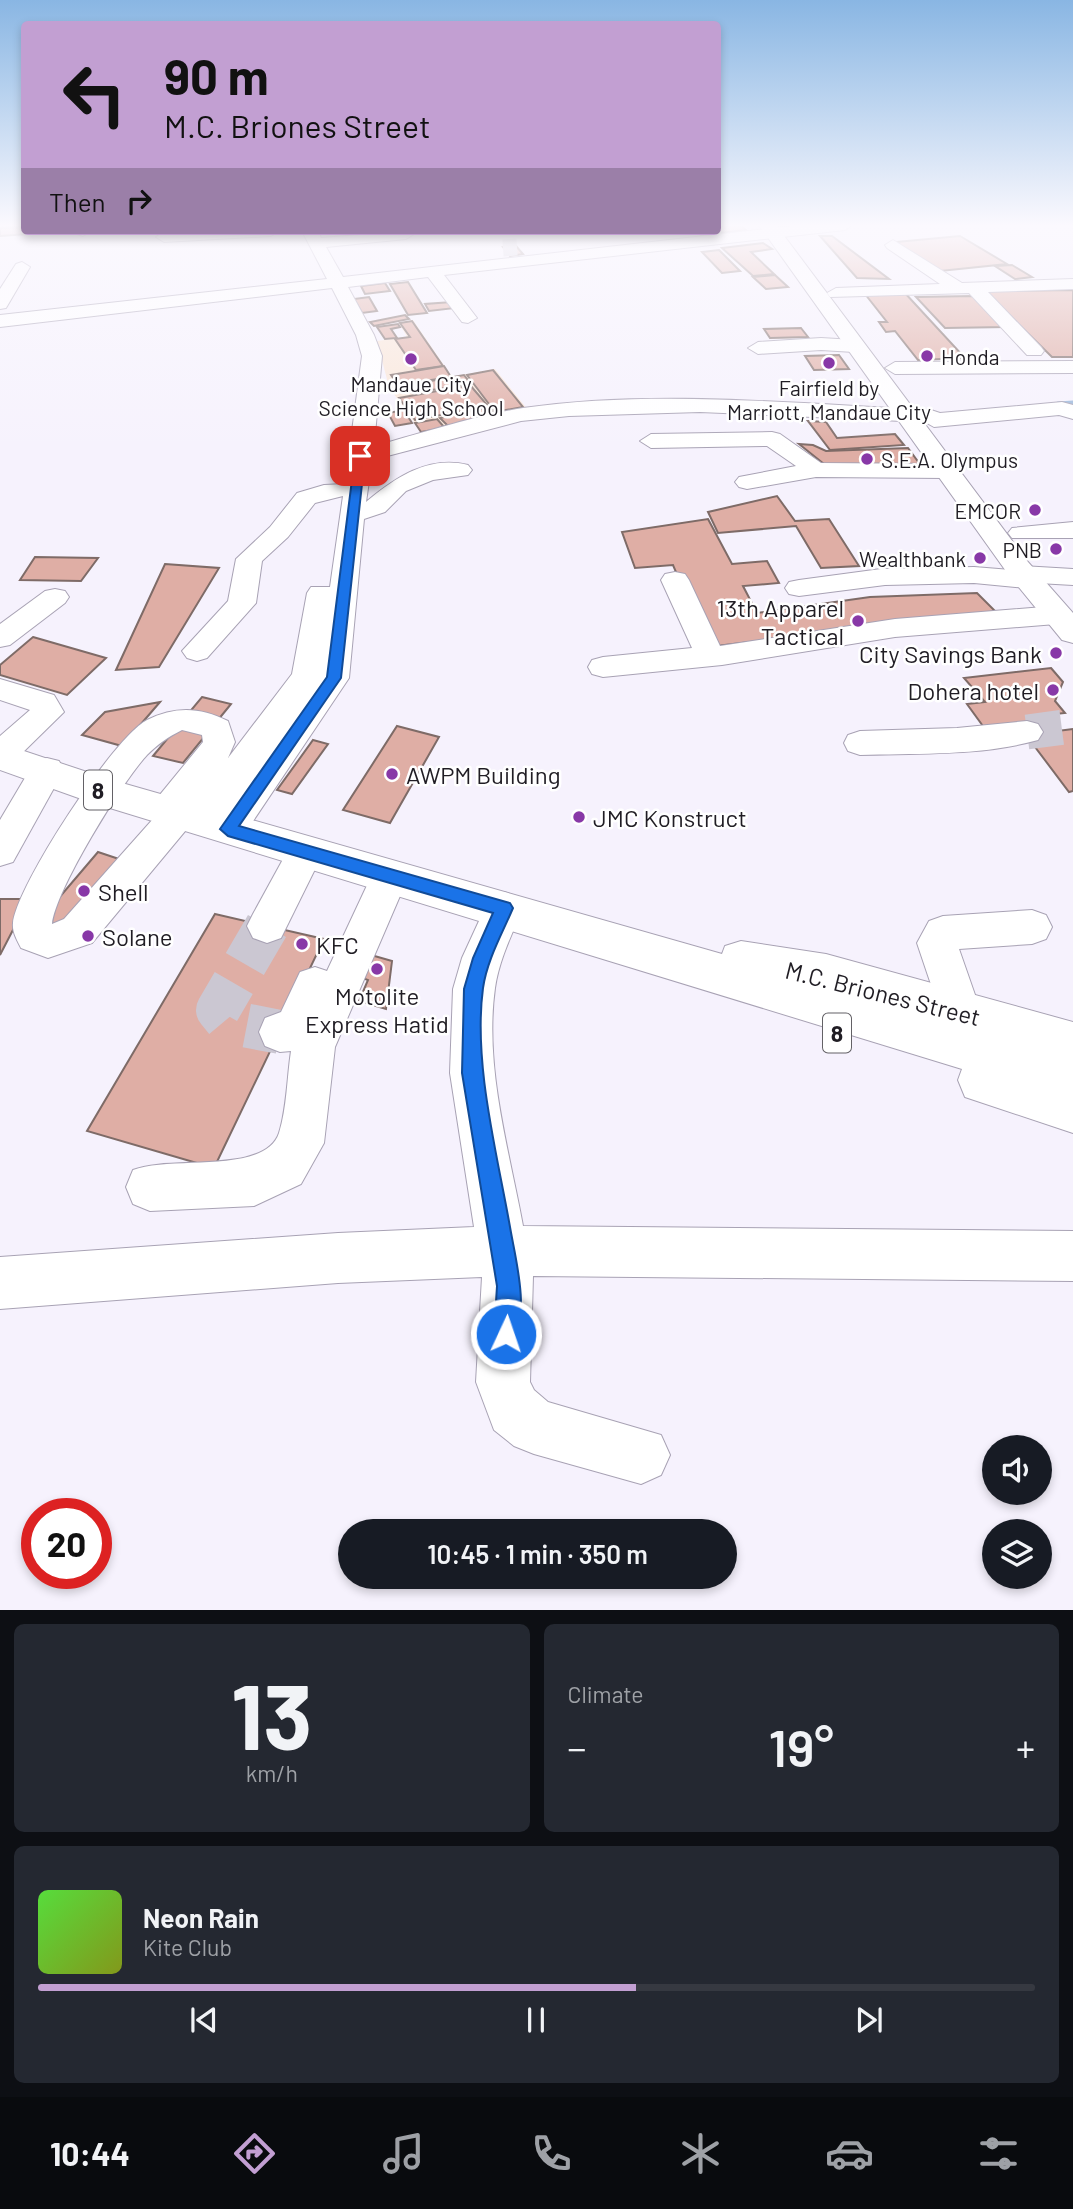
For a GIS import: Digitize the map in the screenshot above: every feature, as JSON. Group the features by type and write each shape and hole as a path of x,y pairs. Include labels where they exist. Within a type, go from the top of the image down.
{"main road":[{"path":"833,300 843,341 917,414 1021,533 1064,576 1067,615"},
{"path":"835,300 895,368 946,471 1025,577 1067,615"},
{"name":"M.C. Briones Street","path":"0,755 100,791 504,908 820,1006 1073,1080"},
{"name":"M.C. Briones Street","path":"607,939 825,974 1073,1044"},
{"name":"M.C. Briones Street","path":"607,939 809,1024 1073,1109"}],"street":[{"path":"0,321 185,300"},
{"path":"338,300 372,356 339,490 344,530"},
{"path":"454,300 468,318"},
{"path":"979,300 1034,351"},
{"path":"806,330 843,341"},
{"path":"758,348 793,347 824,351 843,341"},
{"path":"895,368 1073,367"},
{"path":"740,400 917,414"},
{"path":"360,456 522,415 569,410 700,406 917,414 1062,408 1073,412"},
{"path":"837,424 917,414"},
{"path":"193,819 219,742 217,729 177,719 162,725 137,747 100,791 30,923 30,931 44,941 55,942 78,931 193,819 334,678 344,530 360,456 358,419"},
{"path":"651,441 772,439 816,470"},
{"path":"344,530 376,507 398,486 428,473 460,470"},
{"path":"747,482 816,470 946,471"},
{"path":"197,652 242,603 249,559 280,531 299,500 314,493 339,490"},
{"path":"1021,533 1073,530"},
{"path":"799,588 872,581 886,587 949,580 984,584 989,579 1064,576"},
{"path":"675,580 710,656"},
{"path":"0,638 55,597"},
{"path":"603,667 710,656 895,628 1067,615"},
{"path":"0,689 43,703 48,712 0,755"},
{"path":"860,743 957,740 1027,732"},
{"path":"0,852 47,770"},
{"path":"267,926 306,851"},
{"path":"280,1031 290,1032 296,1026 379,872"},
{"path":"150,1187 254,1182 285,1167 302,1143 313,1047 379,872"},
{"path":"504,908 482,958 474,989 472,1073 509,1286 503,1382 514,1410 534,1426 640,1455"},
{"path":"960,1012 937,943 943,933 1032,927"},
{"path":"0,1283 338,1258 504,1251 1073,1255"}],"shaded area":[{"path":"413,320 452,377 495,369 528,410 424,436 389,387 377,341 407,337 399,323"}],"building":[{"path":"355,300 371,300 377,311 362,313"},
{"path":"399,300 419,300 427,313 408,315"},
{"path":"870,300 912,300 965,358 918,360 895,331 886,332 879,322 887,322"},
{"path":"919,300 978,300 1005,327 945,328"},
{"path":"994,300 1073,300 1073,357 1052,357"},
{"path":"452,302 455,308 429,311 425,304"},
{"path":"405,315 409,319 374,326 370,322"},
{"path":"412,321 443,366 416,370 395,339 410,337 400,323"},
{"path":"398,324 400,327 391,329 397,338 385,339 377,327"},
{"path":"801,328 808,337 770,338 764,329"},
{"path":"839,355 849,369 814,370 805,356"},
{"path":"444,366 451,377 398,385 391,375"},
{"path":"493,370 523,407 495,412 467,375"},
{"path":"464,375 471,384 432,390 425,382"},
{"path":"470,385 488,406 415,420 399,398"},
{"path":"488,407 498,416 450,428 440,418"},
{"path":"404,410 412,423 395,426 388,413"},
{"path":"437,419 445,428 421,432 415,423"},
{"path":"808,421 826,422 837,438 895,434 904,445 830,450"},
{"name":"S.E.A. Olympus","path":"799,444 813,445 826,451 908,448 922,467 829,468"},
{"path":"777,496 795,521 829,519 859,566 821,568 796,526 718,533 708,512"},
{"path":"708,519 732,564 767,561 779,583 743,586 757,613 870,597 977,593 996,612 708,647 673,565 635,568 622,532"},
{"path":"35,557 98,558 81,581 20,580"},
{"path":"165,564 219,568 159,667 116,670"},
{"path":"33,637 106,658 67,695 0,675 0,665"},
{"path":"1051,668 1063,682 1055,701 1065,713 1036,716 1044,727 988,733 967,704 985,702 964,678"},
{"path":"202,697 231,704 183,763 153,756"},
{"path":"160,702 122,746 82,735 105,712"},
{"name":"AWPM Building","path":"397,726 439,737 390,823 343,810"},
{"path":"1073,729 1073,791 1069,792 1026,735"},
{"path":"313,740 328,744 292,794 277,790"},
{"name":"Shell","path":"98,852 128,862 70,931 40,920"},
{"path":"0,899 29,899 0,955"},
{"path":"215,914 324,939 214,1168 87,1131"},
{"path":"364,953 392,961 386,1009 359,1001 368,980 352,974"}],"waterway":[{"path":"1058,404 1073,403"}],"tunnel":[{"path":"1027,732 1073,726"},
{"path":"267,926 218,1010 228,1022 280,1032"}],"place":[{"name":"Honda","path":"927,356"},
{"name":"Mandaue City Science High School","path":"411,359"},
{"name":"Fairfield by Marriott, Mandaue City","path":"829,363"},
{"name":"S.E.A. Olympus","path":"867,459"},
{"name":"EMCOR","path":"1035,510"},
{"name":"PNB","path":"1056,549"},
{"name":"Wealthbank","path":"980,558"},
{"name":"13th Apparel Tactical","path":"858,621"},
{"name":"City Savings Bank","path":"1056,653"},
{"name":"Dohera hotel","path":"1053,690"},
{"name":"AWPM Building","path":"392,774"},
{"name":"JMC Konstruct","path":"579,817"},
{"name":"Shell","path":"84,891"},
{"name":"Solane","path":"88,936"},
{"name":"KFC","path":"302,944"},
{"name":"Motolite Express Hatid","path":"377,969"}],"route":[{"path":"360,456 334,678 228,829 504,908 482,958 474,989 472,1073 509,1286 506,1334"}]}
